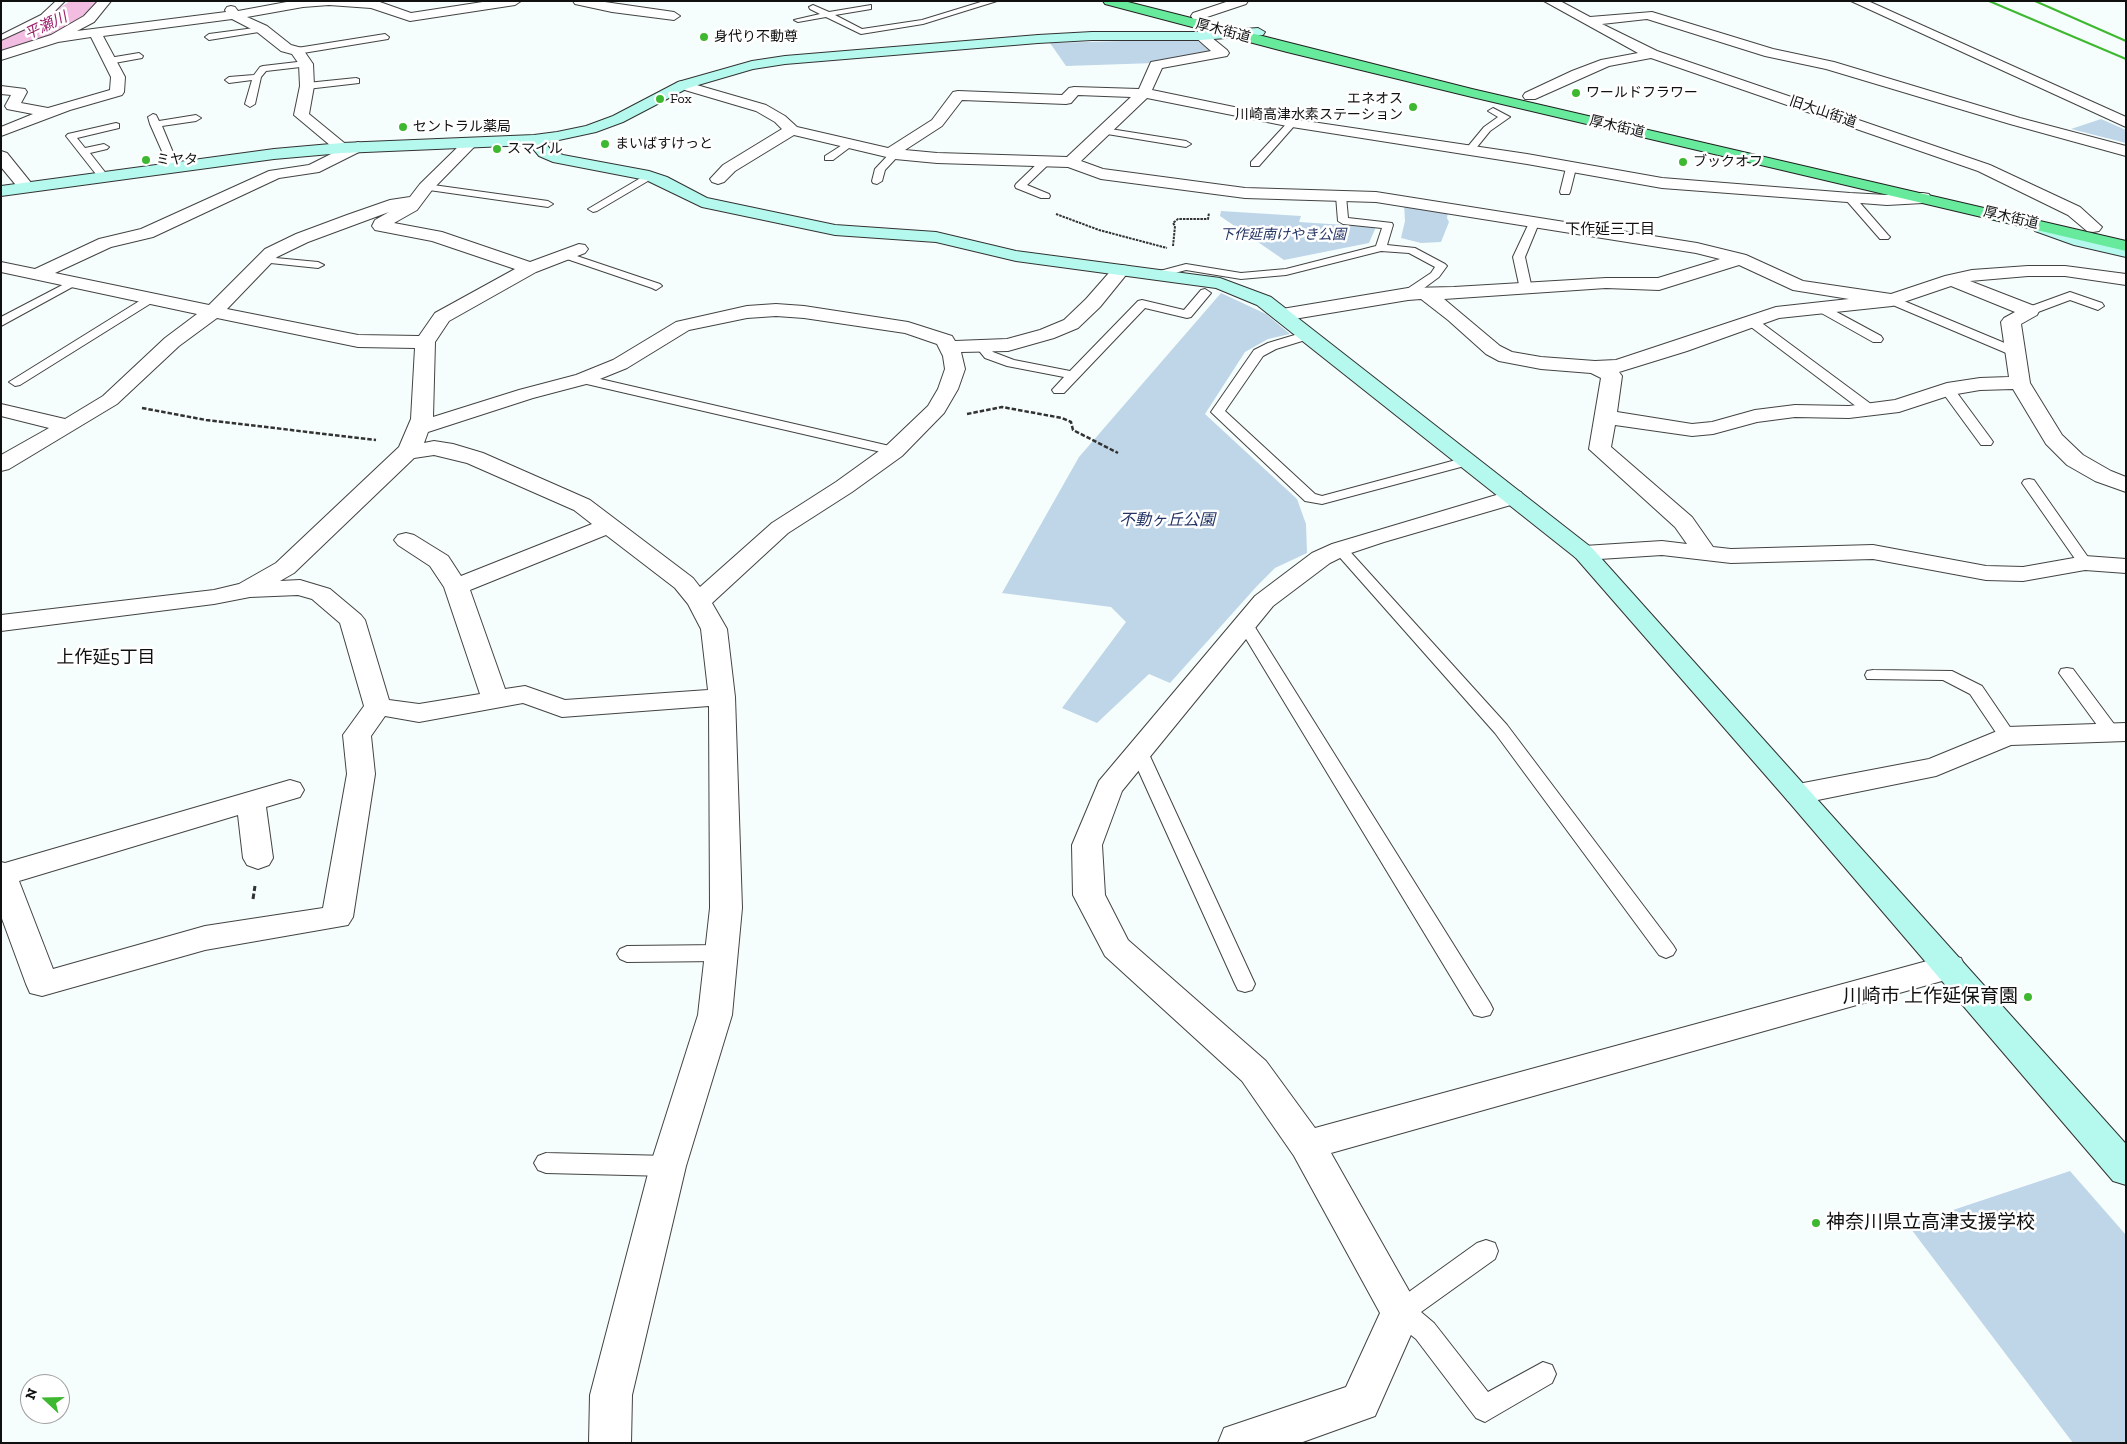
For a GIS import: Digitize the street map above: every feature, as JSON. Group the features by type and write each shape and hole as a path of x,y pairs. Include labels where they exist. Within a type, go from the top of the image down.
{"highway":[{"name":"厚木街道","path":"1109,1 1292,49 2126,246"},
{"name":"厚木街道","path":"1140,1 1258,32 2126,234"},
{"path":"1292,49 1282,58 1285,62 1493,111 1620,137 1736,154"}],"street":[{"path":"1,56 56,38 89,19 105,1"},
{"path":"227,1 234,15 262,29 286,48 297,51 306,64 307,86 301,115 350,147"},
{"path":"56,38 234,15 302,3 328,1 373,4 410,17 515,1"},
{"path":"579,1 612,8 674,16"},
{"path":"1197,16 1242,1"},
{"name":"旧大山街道","path":"1550,1 1652,54 1984,168 2074,211 2093,227"},
{"path":"1857,1 2126,123"},
{"path":"1589,21 1648,15 1770,53 1829,65 2006,119 2126,151"},
{"path":"1,191 174,167 350,147 534,140 591,129 618,119 683,85 752,65 810,57 1092,36 1201,36 1258,32"},
{"path":"1,132 50,113 118,92 118,77 96,34"},
{"path":"1071,162 1144,93 1156,65 1222,53 1201,36"},
{"path":"1530,96 1606,63 1652,54"},
{"path":"683,85 761,108 780,118 792,130 892,154 937,158 1071,162 1101,174 1210,189 1245,193 1385,199 1697,248 1740,259 1799,286 1892,300"},
{"path":"1,90 20,92 12,106 50,113"},
{"path":"892,154 937,123 958,95 1066,100 1074,91 1144,93 1292,123 1527,159 1662,183 1850,198 1887,200 1923,198"},
{"path":"718,179 729,168 792,130"},
{"path":"534,140 545,153 559,159 649,176 662,180 702,202 835,230 936,237 1016,256 1220,283 1264,301 1584,553 1798,794 2126,1170"},
{"path":"470,143 410,206 381,224 381,226 436,236 530,268"},
{"path":"37,275 105,243 147,233 275,174 313,170 350,147"},
{"path":"1,156 26,187"},
{"path":"6,458 68,426 110,400 172,342 213,312 271,253 302,238 420,194"},
{"path":"2022,221 2080,241 2126,252"},
{"path":"413,441 422,419 425,342 442,317 530,268 572,252"},
{"path":"1282,314 1416,294 1526,289 1606,282 1659,284 1740,259"},
{"path":"1,268 358,341 425,342"},
{"path":"949,347 1008,345 1047,334 1071,324 1093,303 1121,270"},
{"path":"1416,294 1455,316 1493,350 1506,357 1541,363 1595,367 1618,366 1680,347 1776,313 1892,300 1972,275 2028,270 2065,272 2126,280"},
{"path":"1951,280 2030,311"},
{"path":"247,590 285,568 413,441 526,394 583,379 620,364 684,326 747,312 776,310 804,312 908,328 945,340 953,356 955,369 948,389 937,409 894,451 844,487 780,528 699,602"},
{"path":"2030,311 2011,322 2020,383 2054,439 2075,460 2103,476 2126,485"},
{"path":"1595,367 1612,376 1600,449 1684,522 1705,553"},
{"path":"1605,417 1692,430 1713,428 1755,416 1795,411 1849,412 1899,406 1947,389 1980,384 2020,383"},
{"path":"1,410 68,426"},
{"path":"413,441 475,458 582,505 684,583 699,602 714,629 722,697 726,908 715,1015 668,1166 611,1396 610,1443"},
{"path":"1239,1443 1360,1402 1401,1312 1307,1145 1254,1071 1116,948 1089,895 1087,845 1108,788 1264,602 1321,558 1340,549 1513,497"},
{"path":"456,587 609,525"},
{"path":"406,540 439,561 456,587 495,699"},
{"path":"1584,553 1662,548 1732,556 1873,552 1986,573 2022,574 2085,563 2126,566"},
{"path":"1,623 214,597 247,590 300,586 322,594 352,620 378,707"},
{"path":"378,707 419,713 526,694 562,709 722,697"},
{"path":"290,790 3,883 42,984 205,938 337,917 360,774 357,735 378,707"},
{"path":"1798,794 1936,767 2007,736 2118,732"},
{"path":"251,802 258,858"},
{"path":"1307,1145 1949,967"}],"lane":[{"path":"1,38 44,17 61,1"},
{"path":"855,1 877,12"},
{"path":"830,4 813,7 861,32 923,22 993,1"},
{"path":"798,20 868,8"},
{"path":"886,16 903,25"},
{"path":"209,37 262,29"},
{"path":"297,51 385,37"},
{"path":"360,41 369,48"},
{"path":"109,61 140,56"},
{"path":"250,104 257,77 263,69 306,64"},
{"path":"229,80 257,77"},
{"path":"307,86 356,81"},
{"path":"1470,150 1487,129 1505,117 1493,111"},
{"path":"174,167 154,120 196,118"},
{"path":"1255,164 1292,123"},
{"path":"103,176 71,136 116,126"},
{"path":"1104,131 1186,144"},
{"path":"829,158 850,143"},
{"path":"83,151 104,147"},
{"path":"877,181 880,169 892,154"},
{"path":"1045,196 1020,186 1046,161"},
{"path":"1565,192 1571,168"},
{"path":"594,209 649,176"},
{"path":"420,194 548,204"},
{"path":"1341,196 1343,221 1388,224 1381,248"},
{"path":"1850,198 1884,238"},
{"path":"1526,289 1519,257 1534,223"},
{"path":"1160,274 1186,267 1241,276 1286,272 1381,248 1411,250 1441,266 1435,275 1416,294"},
{"path":"572,252 656,286"},
{"path":"265,260 318,265"},
{"path":"1,322 72,283"},
{"path":"1060,390 1072,375 1142,304 1188,314 1205,293"},
{"path":"2030,311 2070,296 2098,306"},
{"path":"15,382 149,299"},
{"path":"1892,300 2015,352"},
{"path":"1820,307 1877,339"},
{"path":"1751,321 1870,410"},
{"path":"1308,335 1272,346 1258,353 1218,412 1310,498 1322,500 1467,461"},
{"path":"982,347 989,354 1011,363 1072,375"},
{"path":"583,379 894,451"},
{"path":"1947,389 1986,442"},
{"path":"2029,483 2085,563"},
{"path":"1340,549 1501,729 1666,950"},
{"path":"1245,624 1482,1009"},
{"path":"2067,673 2118,732"},
{"path":"1873,675 1946,675 1976,690 2007,736"},
{"path":"1139,752 1245,984"},
{"path":"627,954 720,954"},
{"path":"546,1162 668,1166"},
{"path":"1486,1251 1401,1312 1425,1331 1485,1409 1543,1374"}],"path":[{"path":"1050,212 1099,230 1173,249 1175,226"},
{"path":"110,400 160,412 206,420 413,441"},
{"path":"966,414 1002,407 1062,418 1071,422 1073,430 1118,453"},
{"path":"250,930 258,858"}],"green space":[{"path":"1195,39 1210,51 1208,54 1155,63 1066,66 1050,43"},
{"path":"2101,119 2126,130 2126,143 2071,129"},
{"path":"1404,204 1448,211 1447,218 1449,222 1441,242 1421,243 1401,238 1405,221"},
{"name":"下作延南けやき公園","path":"1221,211 1301,216 1299,222 1376,227 1369,243 1284,260 1220,216"},
{"name":"不動ヶ丘公園","path":"1221,293 1266,314 1290,334 1268,339 1245,352 1205,414 1297,499 1306,524 1307,553 1275,568 1170,683 1149,674 1097,723 1062,708 1126,622 1111,607 1002,593 1079,457"},
{"path":"2070,1171 2126,1235 2126,1443 2073,1443 1908,1225"}],"waterway":[{"name":"平瀬川","path":"1,46 54,26 79,10 86,1"}],"railway":[{"path":"1989,1 2126,59"},
{"path":"2035,1 2126,41"}],"place":[{"name":"身代り不動尊","path":"704,37"},
{"name":"ワールドフラワー","path":"1576,93"},
{"name":"Fox","path":"660,99"},
{"name":"エネオス 川崎高津水素ステーション","path":"1413,107"},
{"name":"セントラル薬局","path":"403,127"},
{"name":"まいばすけっと","path":"605,144"},
{"name":"スマイル","path":"497,149"},
{"name":"ミヤタ","path":"146,160"},
{"name":"ブックオフ","path":"1683,162"},
{"name":"川崎市 上作延保育園","path":"2028,997"},
{"name":"神奈川県立高津支援学校","path":"1816,1223"}],"district":[{"name":"下作延三丁目","path":"1610,230"},
{"name":"上作延5丁目","path":"106,658"}]}
